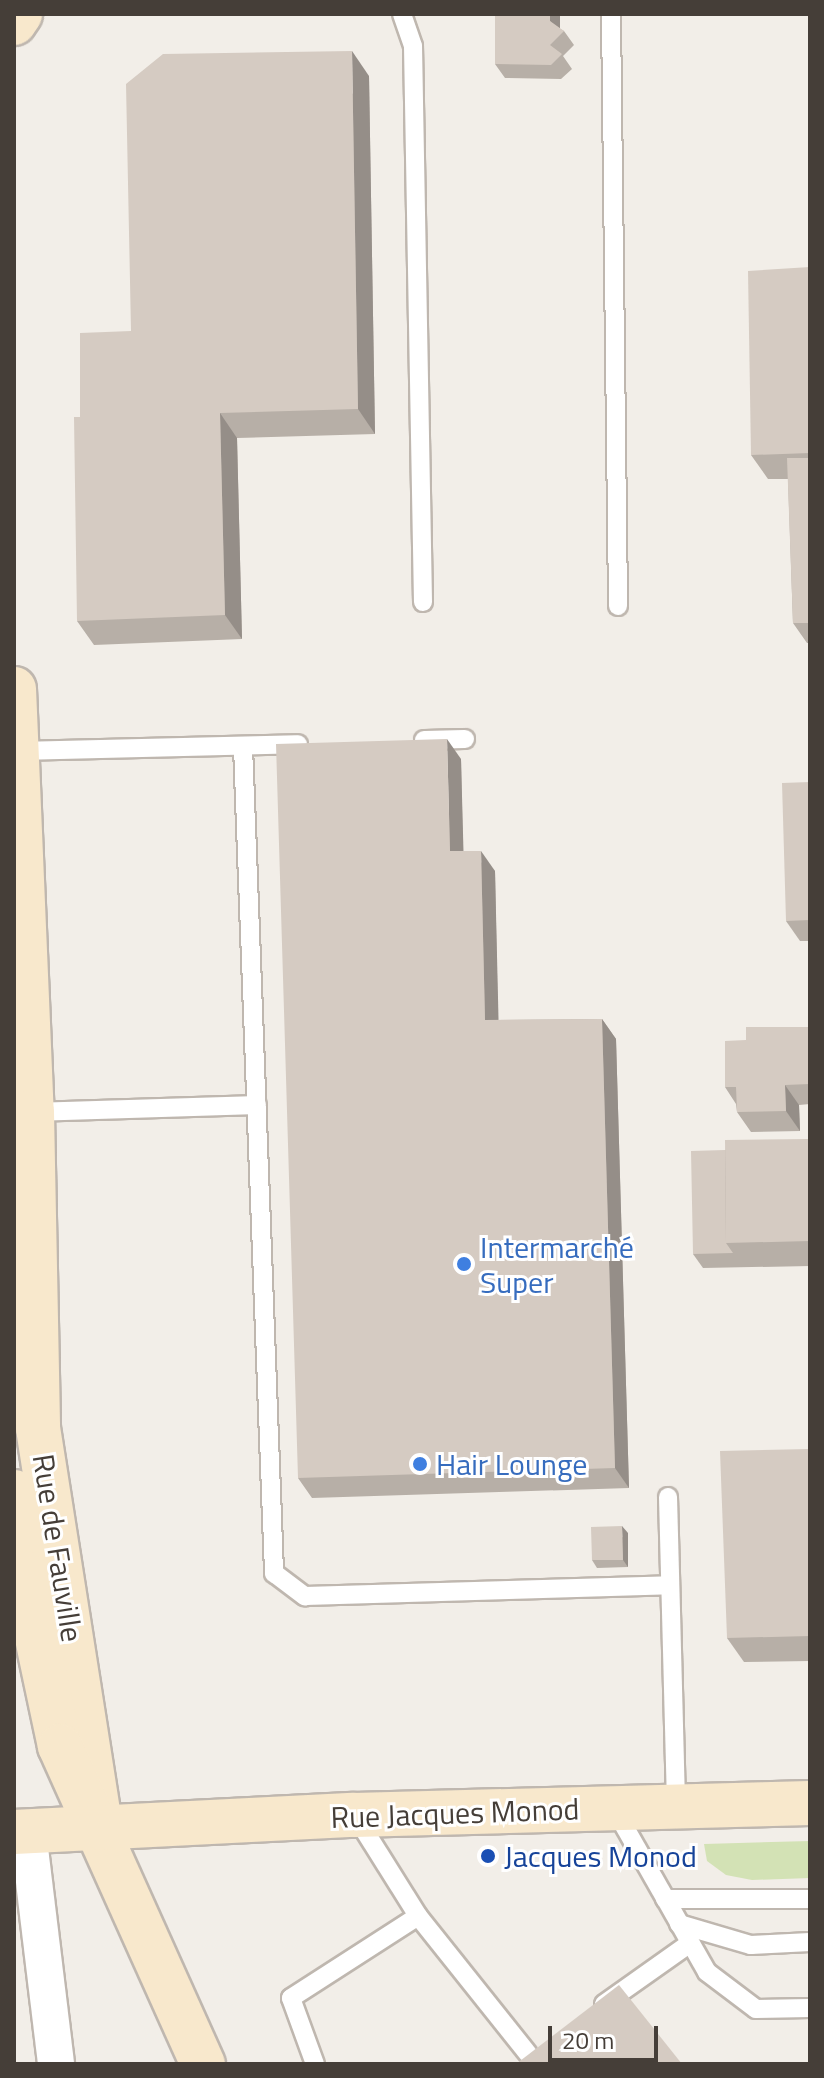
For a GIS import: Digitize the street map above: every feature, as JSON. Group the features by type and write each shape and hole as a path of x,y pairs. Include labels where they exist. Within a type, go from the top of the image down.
{"main road":[{"path":"14,23 20,14"},
{"name":"Rue de Fauville","path":"14,689 23,1112 38,1428 101,1830"},
{"name":"Rue de Fauville","path":"14,1492 23,1572 60,1746 101,1830 203,2064"},
{"name":"Rue Jacques Monod","path":"21,1832 354,1815 810,1803"}],"street":[{"path":"21,1832 56,2064"}],"lane":[{"path":"402,14 413,46 423,602"},
{"path":"611,14 618,606"},
{"path":"401,741 465,739"},
{"path":"17,751 323,743"},
{"path":"243,746 274,1573 305,1596 670,1585"},
{"path":"23,1112 257,1105"},
{"path":"668,1497 676,1806"},
{"path":"613,1808 707,1972 756,2009 810,2008"},
{"path":"354,1815 418,1916 528,2055"},
{"path":"665,1899 810,1899"},
{"path":"315,2064 291,1998 418,1916"},
{"path":"679,1924 751,1945 810,1942"},
{"path":"581,2019 690,1943"}],"green space":[{"path":"810,1841 810,1878 752,1880 726,1875 707,1861 704,1844"}],"building":[{"path":"495,14 550,14 550,21 564,31 550,45 562,54 551,65 495,64"},
{"path":"352,51 358,409 220,413 225,615 77,621 74,417 80,417 80,333 131,331 126,84 163,54"},
{"path":"810,267 810,453 751,455 748,271"},
{"path":"787,458 810,458 810,623 793,623"},
{"name":"Intermarché Super","path":"447,739 450,851 481,851 485,1020 602,1019 615,1468 298,1478 276,744"},
{"path":"810,782 810,920 786,921 782,783"},
{"path":"746,1027 810,1027 810,1084 785,1085 786,1111 737,1112 736,1087 725,1087 725,1041 746,1040"},
{"path":"810,1139 810,1241 726,1243 725,1140"},
{"path":"725,1150 726,1243 733,1253 693,1254 691,1151"},
{"path":"810,1449 810,1636 727,1638 720,1451"},
{"path":"622,1526 623,1560 592,1560 591,1527"},
{"path":"619,1985 682,2064 516,2064"}],"place":[{"name":"Intermarché Super","path":"464,1264"},
{"name":"Hair Lounge","path":"420,1464"},
{"name":"Jacques Monod","path":"488,1856"}]}
